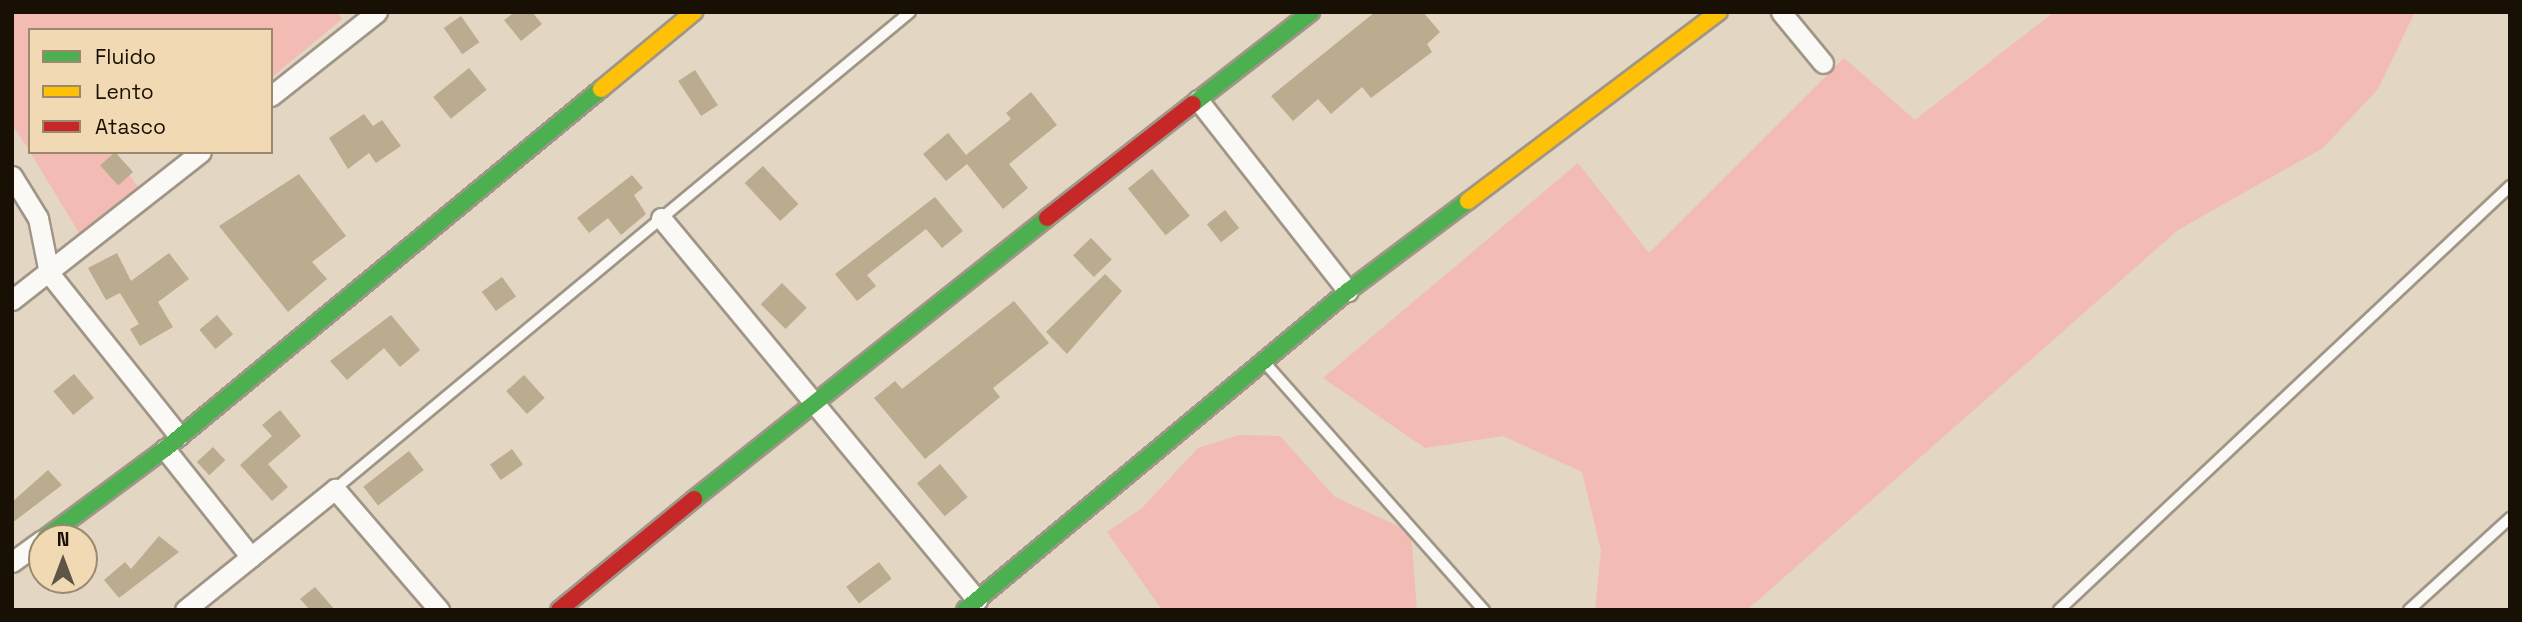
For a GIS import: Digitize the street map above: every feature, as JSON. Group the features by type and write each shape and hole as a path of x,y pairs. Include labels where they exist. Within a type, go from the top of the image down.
{"street":[{"path":"273,94 377,12"},
{"path":"64,524 172,443 694,12"},
{"path":"559,610 813,401 1311,12"},
{"path":"661,218 813,401 971,605 1265,363 1348,291 1719,12"},
{"path":"1781,12 1823,63"},
{"path":"1198,100 1348,291"},
{"path":"12,300 198,154"},
{"path":"12,176 38,218 49,273 251,557"},
{"path":"185,610 335,489 439,610"},
{"path":"12,562 28,550"}],"lane":[{"path":"335,489 910,12"},
{"path":"2059,610 2510,186"},
{"path":"1265,363 1484,610"},
{"path":"2409,610 2510,518"}],"shaded area":[{"path":"12,12 337,12 342,19 273,76 273,28 28,28 28,148 12,125"},
{"path":"2054,12 2415,12 2378,89 2323,148 2178,230 1747,610 1595,610 1601,550 1582,472 1503,436 1425,448 1323,378 1578,163 1649,253 1844,58 1915,120"},
{"path":"31,154 114,154 138,187 84,241"},
{"path":"1239,435 1280,436 1335,497 1411,532 1417,610 1162,610 1107,532 1141,509 1198,448"}],"building":[{"path":"515,12 532,12 542,24 521,41 504,20"},
{"path":"1375,12 1423,12 1440,32 1427,44 1432,52 1371,98 1362,87 1331,114 1318,99 1293,121 1271,96"},
{"path":"461,16 479,42 462,54 444,28"},
{"path":"469,68 487,90 451,119 433,97"},
{"path":"695,70 718,105 701,116 678,81"},
{"path":"1031,92 1057,125 1009,164 1028,188 1003,209 967,164 946,181 923,154 948,133 966,155 1011,119 1006,113"},
{"path":"364,114 373,126 382,120 401,146 376,163 369,153 348,169 329,138"},
{"path":"113,154 117,154 133,172 118,185 100,165"},
{"path":"763,166 798,204 780,221 745,183"},
{"path":"1152,169 1190,216 1166,235 1128,189"},
{"path":"299,174 346,236 312,262 327,279 288,312 219,226"},
{"path":"632,175 643,188 634,195 646,214 621,235 608,218 589,233 577,218"},
{"path":"935,197 963,231 942,248 926,229 867,275 876,286 857,301 835,274"},
{"path":"1225,210 1239,228 1221,242 1207,224"},
{"path":"1091,238 1112,260 1094,277 1073,255"},
{"path":"117,253 131,281 169,253 189,279 158,302 173,327 140,346 130,329 139,324 120,293 106,300 88,268"},
{"path":"1105,274 1122,291 1067,354 1046,332"},
{"path":"502,277 516,296 496,311 482,292"},
{"path":"782,283 807,308 786,329 761,304"},
{"path":"1014,301 1049,343 993,388 1000,397 925,459 874,398 895,381 902,389"},
{"path":"217,315 233,334 215,349 199,330"},
{"path":"391,315 420,350 400,367 384,348 347,380 330,361"},
{"path":"74,374 94,398 73,415 53,391"},
{"path":"524,375 545,398 527,414 506,391"},
{"path":"280,410 301,436 268,464 288,487 272,501 240,465 272,436 262,425"},
{"path":"213,447 225,460 209,475 197,462"},
{"path":"512,449 523,465 501,480 490,464"},
{"path":"409,451 424,470 378,506 363,487"},
{"path":"940,464 968,497 945,516 917,483"},
{"path":"48,470 62,485 12,523 12,502"},
{"path":"159,536 179,552 119,598 104,580 125,562 131,569"},
{"path":"879,562 892,579 859,603 846,587"},
{"path":"315,587 335,610 310,610 300,599"}],"traffic: fast":[{"path":"1193,104 1311,12"},
{"path":"64,524 165,449 601,89"},
{"path":"965,610 1348,291 1468,201"},
{"path":"694,499 1047,218"}],"traffic: slow":[{"path":"601,89 694,12"},
{"path":"1468,201 1719,12"}],"traffic: jam":[{"path":"1047,218 1193,104"},
{"path":"559,610 694,499"}]}
